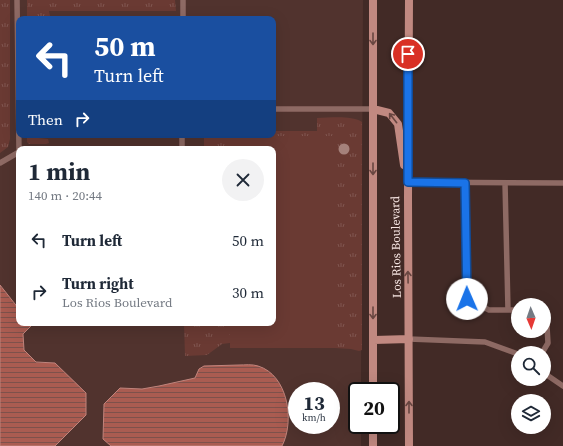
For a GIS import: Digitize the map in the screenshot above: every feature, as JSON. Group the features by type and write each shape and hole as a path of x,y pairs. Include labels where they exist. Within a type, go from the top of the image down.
{"main road":[{"name":"Los Rios Boulevard","path":"372,0 373,382"},
{"name":"Los Rios Boulevard","path":"409,0 409,446"},
{"path":"373,109 390,113 398,124 408,197"},
{"path":"374,340 409,339"},
{"path":"373,434 373,446"}],"lane":[{"path":"18,0 18,16"},
{"path":"183,0 183,16"},
{"path":"276,109 373,109"},
{"path":"0,162 16,154"},
{"path":"408,182 563,183"},
{"path":"465,183 467,299 489,310 508,310 505,183"},
{"path":"409,339 485,342 511,351"},
{"path":"551,378 563,386"}],"shaded area":[{"path":"0,0 363,0 361,382 348,382 348,434 361,434 361,446 0,446"},
{"path":"0,285 16,305 16,326 31,326 23,334 24,350 36,362 55,363 86,393 86,415 55,446 0,446"},
{"path":"256,365 268,371 276,379 286,400 288,412 286,436 282,446 111,446 103,439 104,404 120,388 142,389 195,378 199,369 204,366"}],"green space":[{"path":"0,0 10,0 10,139 8,147 0,153"},
{"path":"27,0 175,0 176,11 49,11 50,16 27,16"},
{"path":"317,118 352,118 362,122 362,350 359,351 335,348 335,136 276,136 276,131 317,131"},
{"path":"335,136 335,348 230,348 230,326 276,326 276,146 230,146 230,138"},
{"path":"27,138 38,138 48,139 49,143 29,144 27,142"},
{"path":"204,138 231,138 230,146 204,146"},
{"path":"184,326 230,326 230,343 222,344 207,355 185,356"}],"route":[{"path":"408,54 408,182 465,183 467,299"}]}
